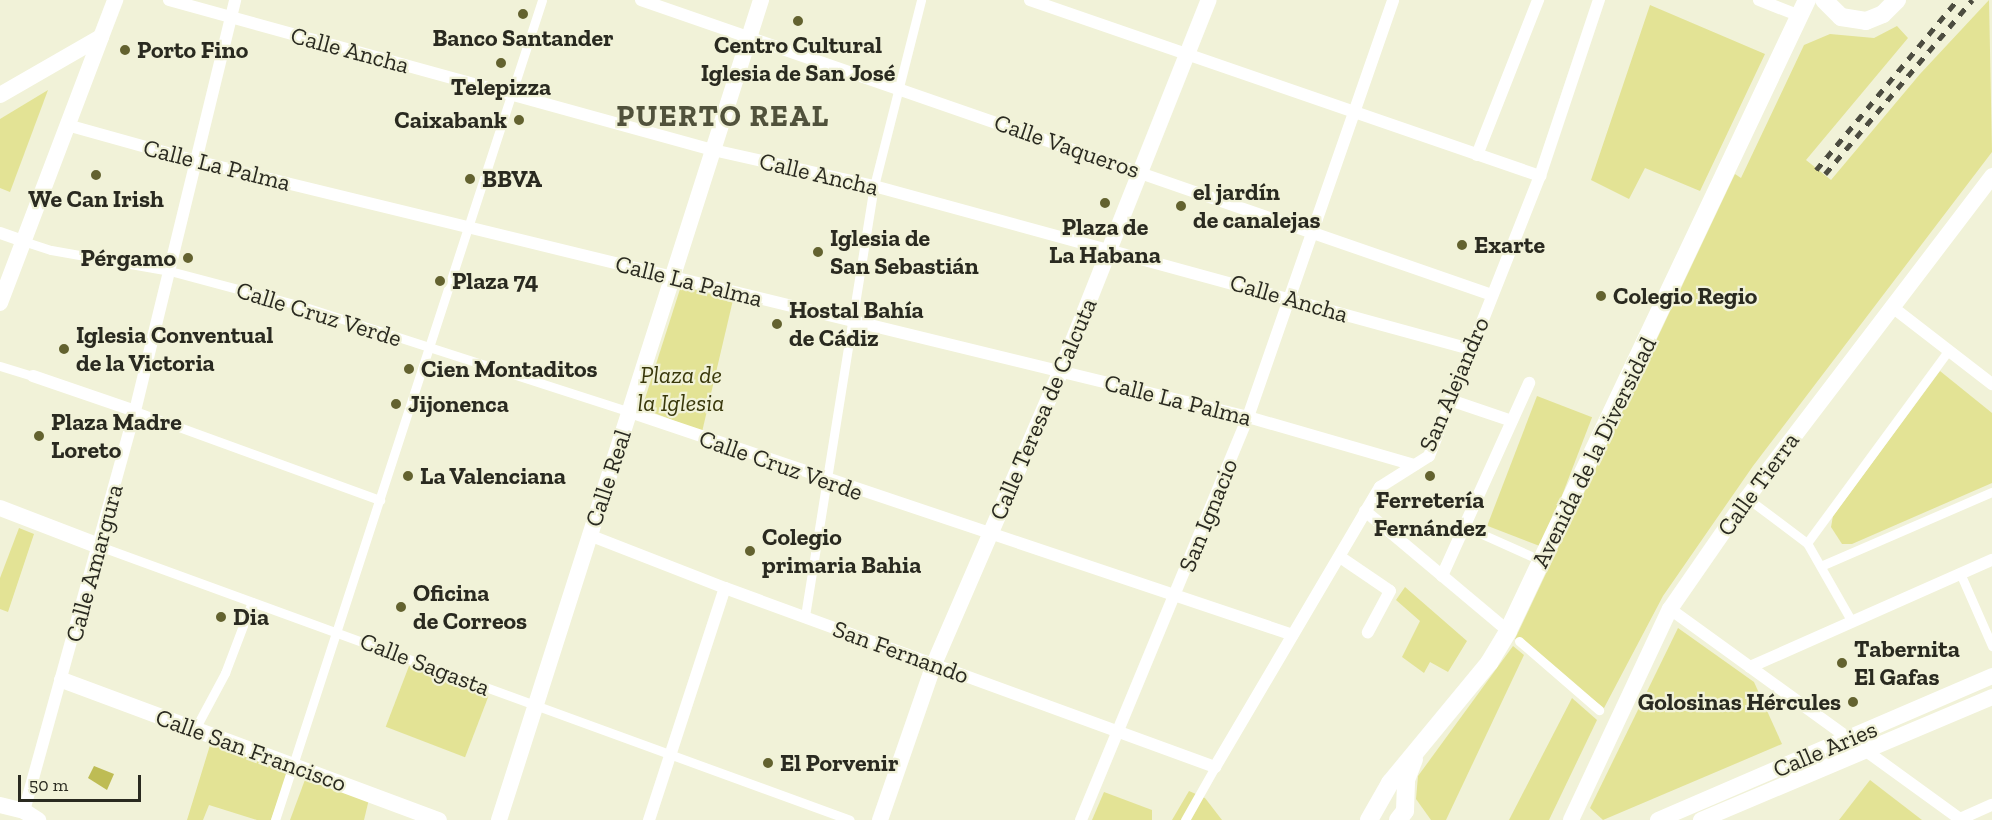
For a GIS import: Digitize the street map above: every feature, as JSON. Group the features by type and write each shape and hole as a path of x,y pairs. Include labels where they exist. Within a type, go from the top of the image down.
{"main road":[{"path":"1824,0 1841,16"},
{"path":"1803,8 1866,21 1876,18 1897,0"},
{"name":"Avenida de la Diversidad","path":"1378,811 1400,770 1414,758 1489,663 1514,636 1803,8"},
{"name":"Avenida de la Diversidad","path":"1405,813 1414,758"},
{"name":"Avenida de la Diversidad","path":"1378,811 1395,795 1405,813"}],"street":[{"path":"0,303 116,0"},
{"name":"Calle Ancha","path":"169,0 713,150 874,186 1470,349"},
{"name":"Calle Amargura","path":"27,817 135,411 236,0"},
{"path":"275,820 295,766 335,631 432,347 542,0"},
{"name":"Calle Vaqueros","path":"640,0 1140,171 1492,295"},
{"name":"Calle Real","path":"499,820 761,0"},
{"path":"806,616 830,481 874,186 896,88 921,0"},
{"path":"1030,0 1540,176"},
{"name":"Calle Teresa de Calcuta","path":"880,820 934,664 1061,370 1209,0"},
{"name":"San Ignacio","path":"1081,820 1248,417 1393,0"},
{"path":"1477,155 1538,0"},
{"name":"San Alejandro","path":"1185,820 1380,487 1429,456 1540,176 1599,0"},
{"path":"1759,0 1803,8"},
{"path":"0,95 101,37"},
{"name":"Calle La Palma","path":"68,125 196,161 854,319 1248,417 1414,465"},
{"name":"Calle Tierra","path":"1574,818 1670,609 1746,498 1992,176"},
{"path":"0,233 23,241"},
{"name":"Calle Cruz Verde","path":"23,241 51,250 170,271 432,347 1293,635"},
{"path":"1891,306 1992,384"},
{"path":"1807,543 1948,351"},
{"path":"0,366 135,411 380,500"},
{"path":"1442,576 1529,383"},
{"path":"1450,400 1512,421"},
{"path":"1823,565 1992,492"},
{"path":"1746,498 1807,543 1823,565 1852,622"},
{"name":"Calle Sagasta","path":"0,508 850,820"},
{"path":"1365,511 1599,710"},
{"path":"1464,526 1531,556"},
{"name":"San Fernando","path":"589,535 725,588 1119,730 1215,767"},
{"path":"1341,557 1390,591 1368,632"},
{"path":"1750,667 1992,560"},
{"path":"1960,573 1992,646"},
{"path":"649,820 669,753 725,588"},
{"path":"195,729 225,673 252,602"},
{"path":"1670,609 1960,819 1992,805"},
{"name":"Calle Aries","path":"1658,820 1851,739 1992,676"},
{"name":"Calle San Francisco","path":"62,680 440,820"},
{"name":"Calle Aries","path":"1701,820 1867,752 1992,697"},
{"path":"0,805 27,817"}],"green space":[{"path":"1989,0 1992,152 1753,466 1663,596 1604,708 1515,639 1735,174 1741,178 1804,45 1830,34 1874,38 1897,26 1908,38 1806,160 1831,180 1920,74"},
{"path":"1650,5 1765,54 1700,191 1645,168 1629,199 1591,180"},
{"path":"48,90 10,192 0,188 0,119"},
{"name":"Plaza de la Iglesia","path":"681,286 733,300 702,432 642,408"},
{"path":"1940,371 1992,413 1992,483 1852,544 1842,544 1831,527 1833,516"},
{"path":"1537,396 1592,417 1542,547 1487,526"},
{"path":"19,528 34,534 8,612 0,609 0,578"},
{"path":"1405,587 1467,641 1448,672 1430,662 1424,673 1402,657 1420,621 1396,600"},
{"path":"1678,628 1754,682 1782,744 1603,820 1590,808"},
{"path":"1513,646 1524,655 1446,820 1431,820 1416,799 1418,776"},
{"path":"409,666 488,696 465,757 386,727"},
{"path":"1572,698 1597,720 1549,820 1509,820"},
{"path":"211,742 290,767 271,820 257,820 209,805 203,820 187,820"},
{"path":"306,777 369,799 364,820 290,820"},
{"path":"1870,780 1922,820 1839,820"},
{"path":"1189,791 1205,798 1222,820 1172,820"},
{"path":"1104,792 1152,810 1152,820 1092,820"}],"shaded area":[{"path":"94,766 114,774 107,790 88,778"}],"railway":[{"path":"1816,170 1957,0"},
{"path":"1825,174 1972,0"}],"place":[{"name":"Banco Santander","path":"523,14"},
{"name":"Centro Cultural Iglesia de San José","path":"798,21"},
{"name":"Porto Fino","path":"125,50"},
{"name":"Telepizza","path":"501,63"},
{"name":"Caixabank","path":"519,120"},
{"name":"We Can Irish","path":"96,175"},
{"name":"BBVA","path":"470,179"},
{"name":"Plaza de La Habana","path":"1105,203"},
{"name":"el jardín de canalejas","path":"1181,206"},
{"name":"Exarte","path":"1462,245"},
{"name":"Iglesia de San Sebastián","path":"818,252"},
{"name":"Pérgamo","path":"188,258"},
{"name":"Plaza 74","path":"440,281"},
{"name":"Colegio Regio","path":"1601,296"},
{"name":"Hostal Bahía de Cádiz","path":"777,324"},
{"name":"Iglesia Conventual de la Victoria","path":"64,349"},
{"name":"Cien Montaditos","path":"409,369"},
{"name":"Jijonenca","path":"396,404"},
{"name":"Plaza Madre Loreto","path":"39,436"},
{"name":"La Valenciana","path":"408,476"},
{"name":"Ferretería Fernández","path":"1430,476"},
{"name":"Colegio primaria Bahia","path":"750,551"},
{"name":"Oficina de Correos","path":"401,607"},
{"name":"Dia","path":"221,617"},
{"name":"Tabernita El Gafas","path":"1842,663"},
{"name":"Golosinas Hércules","path":"1853,702"},
{"name":"El Porvenir","path":"768,763"}],"district":[{"name":"PUERTO REAL","path":"723,116"}]}
